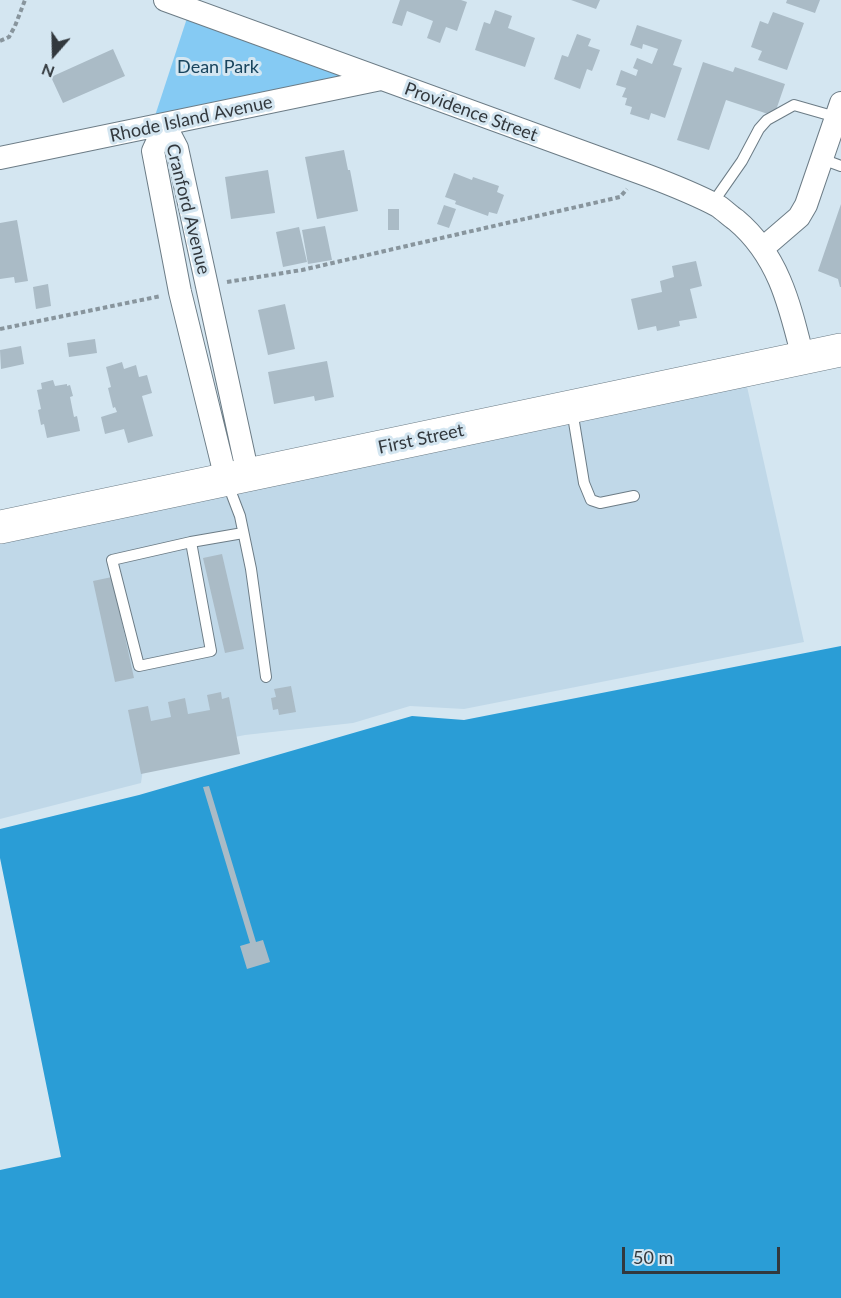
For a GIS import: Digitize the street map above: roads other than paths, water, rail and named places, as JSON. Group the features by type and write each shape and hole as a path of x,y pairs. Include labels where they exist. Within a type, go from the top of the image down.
{"main road":[{"name":"First Street","path":"0,527 841,350"}],"street":[{"name":"Providence Street","path":"165,0 208,7 381,79 643,174 720,207 762,248 781,283 791,311 802,358"},
{"name":"Rhode Island Avenue","path":"0,158 381,79"},
{"path":"762,248 799,217 831,163 839,110"},
{"name":"Cranford Avenue","path":"165,125 177,148 207,285 237,477"},
{"name":"Cranford Avenue","path":"165,125 153,152 180,292 237,477"}],"lane":[{"path":"712,204 767,120 794,105 839,110"},
{"path":"572,407 584,483 591,500 600,503 634,496"},
{"path":"237,477 240,516 251,569 266,677"},
{"path":"191,542 211,651 139,666 112,560 191,542 243,533"}],"park label":[{"name":"Dean Park","path":"218,67"}]}
